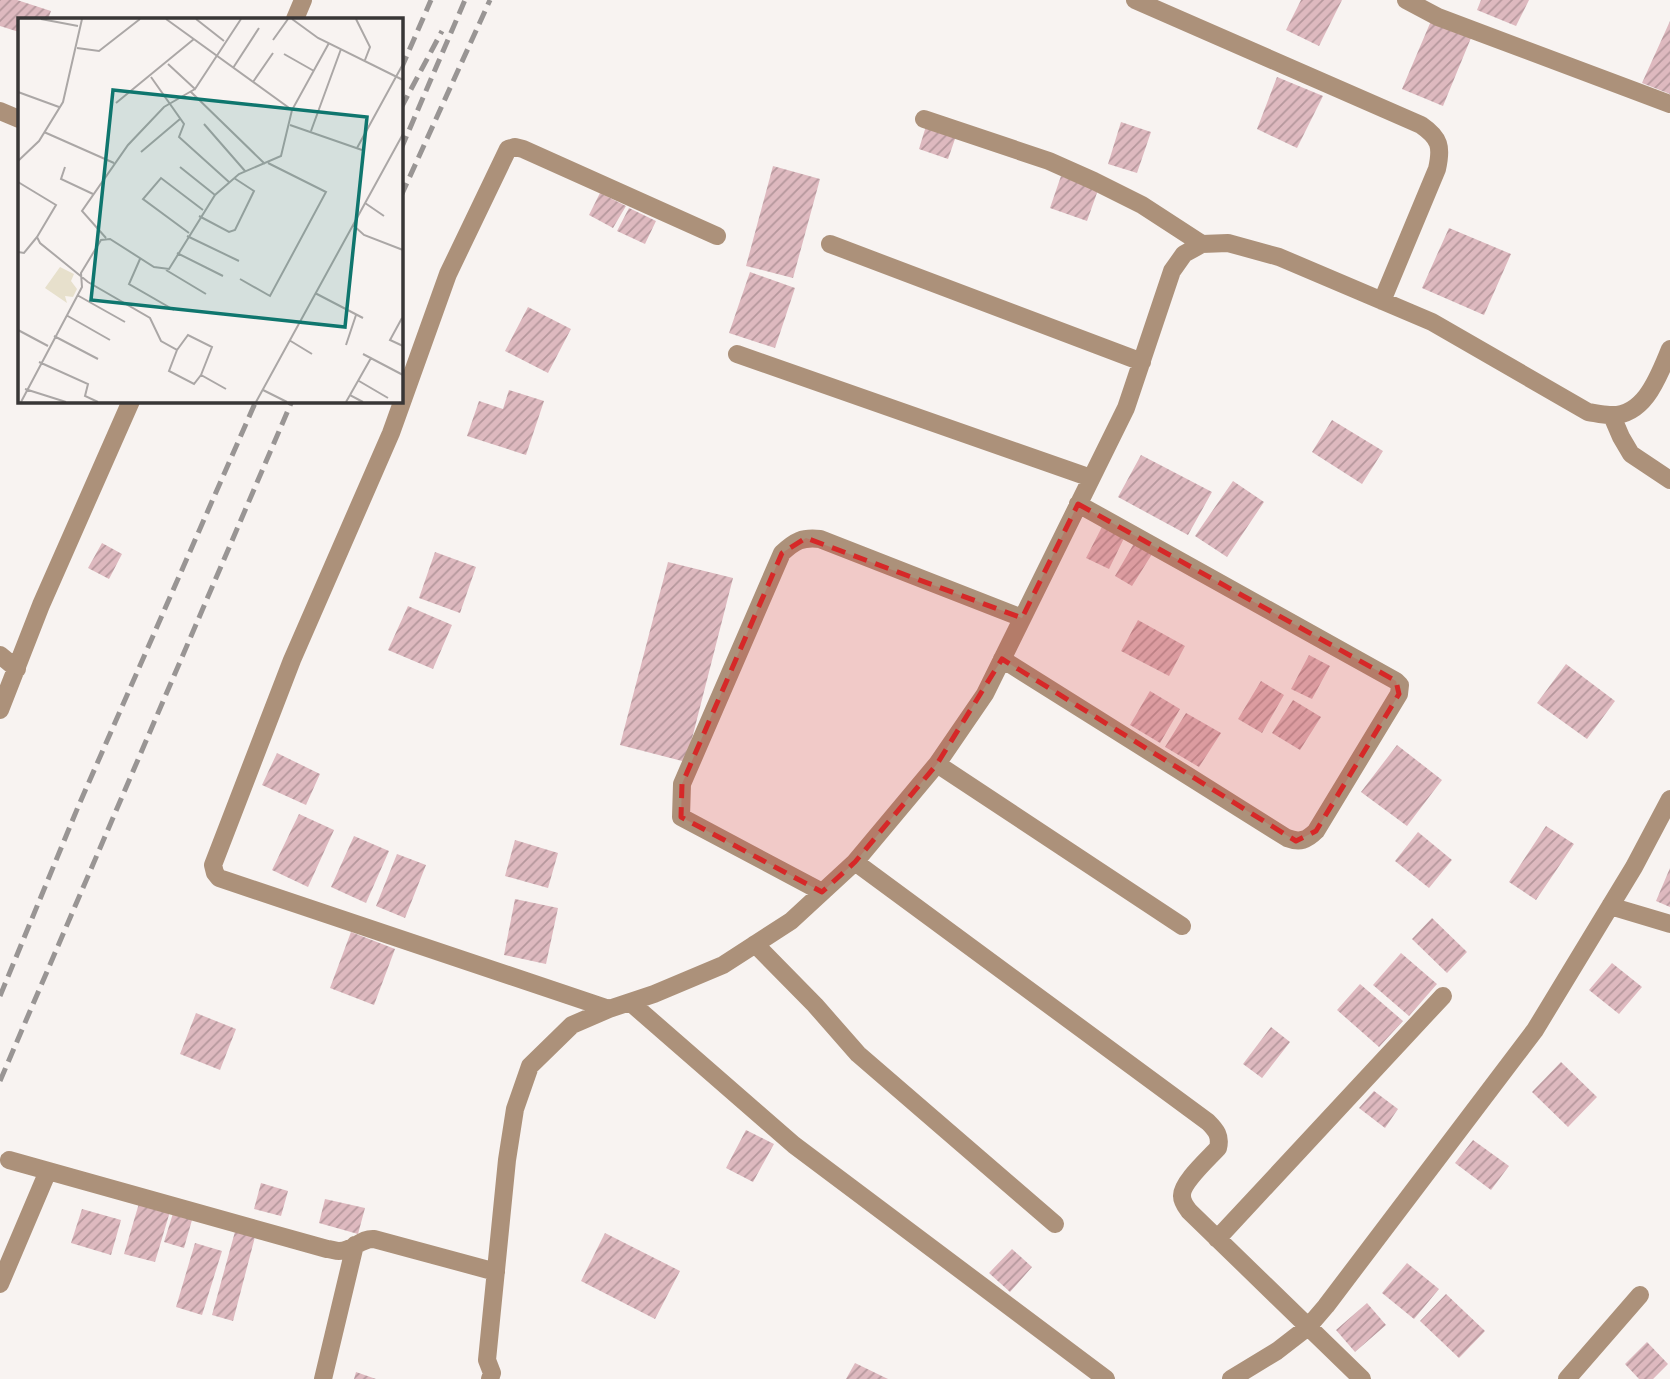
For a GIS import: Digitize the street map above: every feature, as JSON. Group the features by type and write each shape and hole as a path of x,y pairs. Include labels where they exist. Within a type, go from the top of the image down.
{"street":[{"path":"295,18 303,0"},
{"path":"1135,0 1421,125 1433,133 1440,147 1437,169 1382,300"},
{"path":"1406,0 1438,17 1670,104"},
{"path":"0,111 18,119"},
{"path":"924,119 1049,161 1094,181 1142,205 1202,244"},
{"path":"609,1009 219,878 213,865 292,660 391,433 448,274 508,149 523,149 717,236"},
{"path":"495,1377 487,1360 507,1160 515,1109 530,1066 572,1025 723,965 791,920 855,862 937,764 985,694 1126,408 1172,271 1184,254 1202,244 1228,243 1279,257 1432,322 1588,412 1612,416 1633,410 1655,383 1670,349"},
{"path":"830,244 1142,362"},
{"path":"737,354 1091,478"},
{"path":"0,710 41,605 131,402"},
{"path":"1612,416 1630,454 1670,480"},
{"path":"1002,659 1296,841 1308,839 1316,831 1399,694 1400,685 1396,681 1079,504"},
{"path":"822,892 681,817 682,784 782,553 792,543 806,537 820,539 1022,618"},
{"path":"0,655 17,669"},
{"path":"937,764 1182,926"},
{"path":"1231,1379 1277,1351 1308,1327 1535,1030 1634,867 1670,799"},
{"path":"855,862 1217,1131 1220,1140 1218,1148 1183,1187 1181,1197 1189,1212 1362,1379"},
{"path":"1610,906 1670,925"},
{"path":"755,944 815,1005 858,1054 1055,1224"},
{"path":"1217,1239 1443,996"},
{"path":"631,1003 794,1145 1106,1379"},
{"path":"9,1160 327,1249 349,1249 368,1238 496,1272"},
{"path":"0,1284 48,1171"},
{"path":"323,1379 355,1245"},
{"path":"1567,1379 1640,1295"}],"highlighted area":[{"path":"1078,504 1396,681 1399,694 1316,831 1296,841 1002,659 937,764 855,862 822,892 681,817 682,784 782,553 806,538 1022,618"}],"building":[{"path":"0,0 17,0 51,11 48,18 18,18 18,32 0,26"},
{"path":"1301,0 1342,0 1319,46 1286,30"},
{"path":"1481,0 1529,0 1516,26 1477,10"},
{"path":"1431,21 1471,38 1443,106 1402,89"},
{"path":"1670,21 1670,94 1642,83"},
{"path":"1277,77 1323,96 1297,148 1257,129"},
{"path":"1121,122 1151,132 1137,173 1108,164"},
{"path":"926,126 956,136 948,159 919,149"},
{"path":"773,166 820,179 793,278 746,266"},
{"path":"1061,176 1098,190 1087,221 1050,208"},
{"path":"600,193 626,206 613,228 589,215"},
{"path":"629,208 656,221 645,244 617,231"},
{"path":"1449,228 1511,254 1484,315 1422,288"},
{"path":"750,272 795,288 775,348 729,333"},
{"path":"528,307 571,329 548,373 505,351"},
{"path":"509,390 544,401 526,455 467,436 479,401 503,409"},
{"path":"1332,420 1383,451 1362,484 1312,452"},
{"path":"1141,455 1212,492 1188,535 1118,497"},
{"path":"1233,481 1264,502 1227,557 1195,536"},
{"path":"1105,521 1127,532 1109,569 1086,558"},
{"path":"1136,540 1154,551 1132,586 1115,576"},
{"path":"102,543 122,554 109,579 88,568"},
{"path":"435,552 476,567 460,613 419,598"},
{"path":"668,562 733,578 686,762 620,745"},
{"path":"408,606 452,625 433,669 388,650"},
{"path":"1138,620 1185,646 1169,676 1121,651"},
{"path":"1309,655 1330,666 1312,699 1291,689"},
{"path":"1566,664 1615,701 1587,739 1537,703"},
{"path":"1261,681 1284,695 1262,733 1238,719"},
{"path":"1150,691 1180,709 1160,743 1130,725"},
{"path":"1293,700 1321,717 1300,750 1272,733"},
{"path":"1186,713 1221,733 1199,767 1165,747"},
{"path":"1397,745 1442,780 1407,826 1361,792"},
{"path":"277,753 320,774 306,805 262,785"},
{"path":"299,814 334,830 308,887 272,870"},
{"path":"1546,826 1574,844 1536,900 1509,882"},
{"path":"1418,832 1452,860 1429,888 1395,861"},
{"path":"354,836 389,851 366,903 331,887"},
{"path":"515,840 558,853 548,888 505,876"},
{"path":"397,854 426,865 405,918 376,906"},
{"path":"1670,868 1670,907 1656,901"},
{"path":"515,899 558,908 546,964 504,955"},
{"path":"1432,918 1467,952 1447,973 1412,939"},
{"path":"351,932 395,949 374,1005 330,988"},
{"path":"1401,953 1437,984 1409,1016 1373,985"},
{"path":"1612,963 1642,987 1619,1014 1589,990"},
{"path":"1360,984 1403,1021 1379,1047 1337,1010"},
{"path":"196,1013 236,1029 220,1070 180,1054"},
{"path":"1271,1027 1290,1042 1262,1078 1243,1064"},
{"path":"1561,1062 1597,1097 1568,1127 1532,1092"},
{"path":"1374,1091 1398,1109 1385,1128 1359,1108"},
{"path":"746,1130 774,1144 753,1182 726,1168"},
{"path":"1473,1140 1509,1166 1491,1190 1455,1163"},
{"path":"261,1183 288,1191 281,1216 254,1209"},
{"path":"325,1199 365,1208 358,1234 319,1223"},
{"path":"140,1200 171,1208 155,1262 124,1254"},
{"path":"175,1207 194,1213 184,1248 164,1242"},
{"path":"82,1209 121,1220 111,1255 71,1243"},
{"path":"236,1228 256,1233 233,1321 212,1315"},
{"path":"605,1233 680,1271 655,1319 581,1281"},
{"path":"195,1243 222,1251 202,1315 176,1307"},
{"path":"1012,1249 1032,1267 1010,1292 989,1273"},
{"path":"1407,1263 1439,1289 1414,1319 1382,1293"},
{"path":"1446,1294 1485,1331 1459,1358 1420,1321"},
{"path":"1367,1303 1386,1325 1355,1352 1336,1330"},
{"path":"1647,1342 1668,1364 1653,1379 1639,1379 1625,1364"},
{"path":"855,1363 888,1379 846,1379"},
{"path":"356,1372 376,1379 354,1379"}],"railway":[{"path":"402,67 431,0"},
{"path":"402,147 465,0"},
{"path":"402,194 490,0"},
{"path":"402,106 442,31"},
{"path":"0,996 78,807 256,402"},
{"path":"0,1081 292,402"}]}
